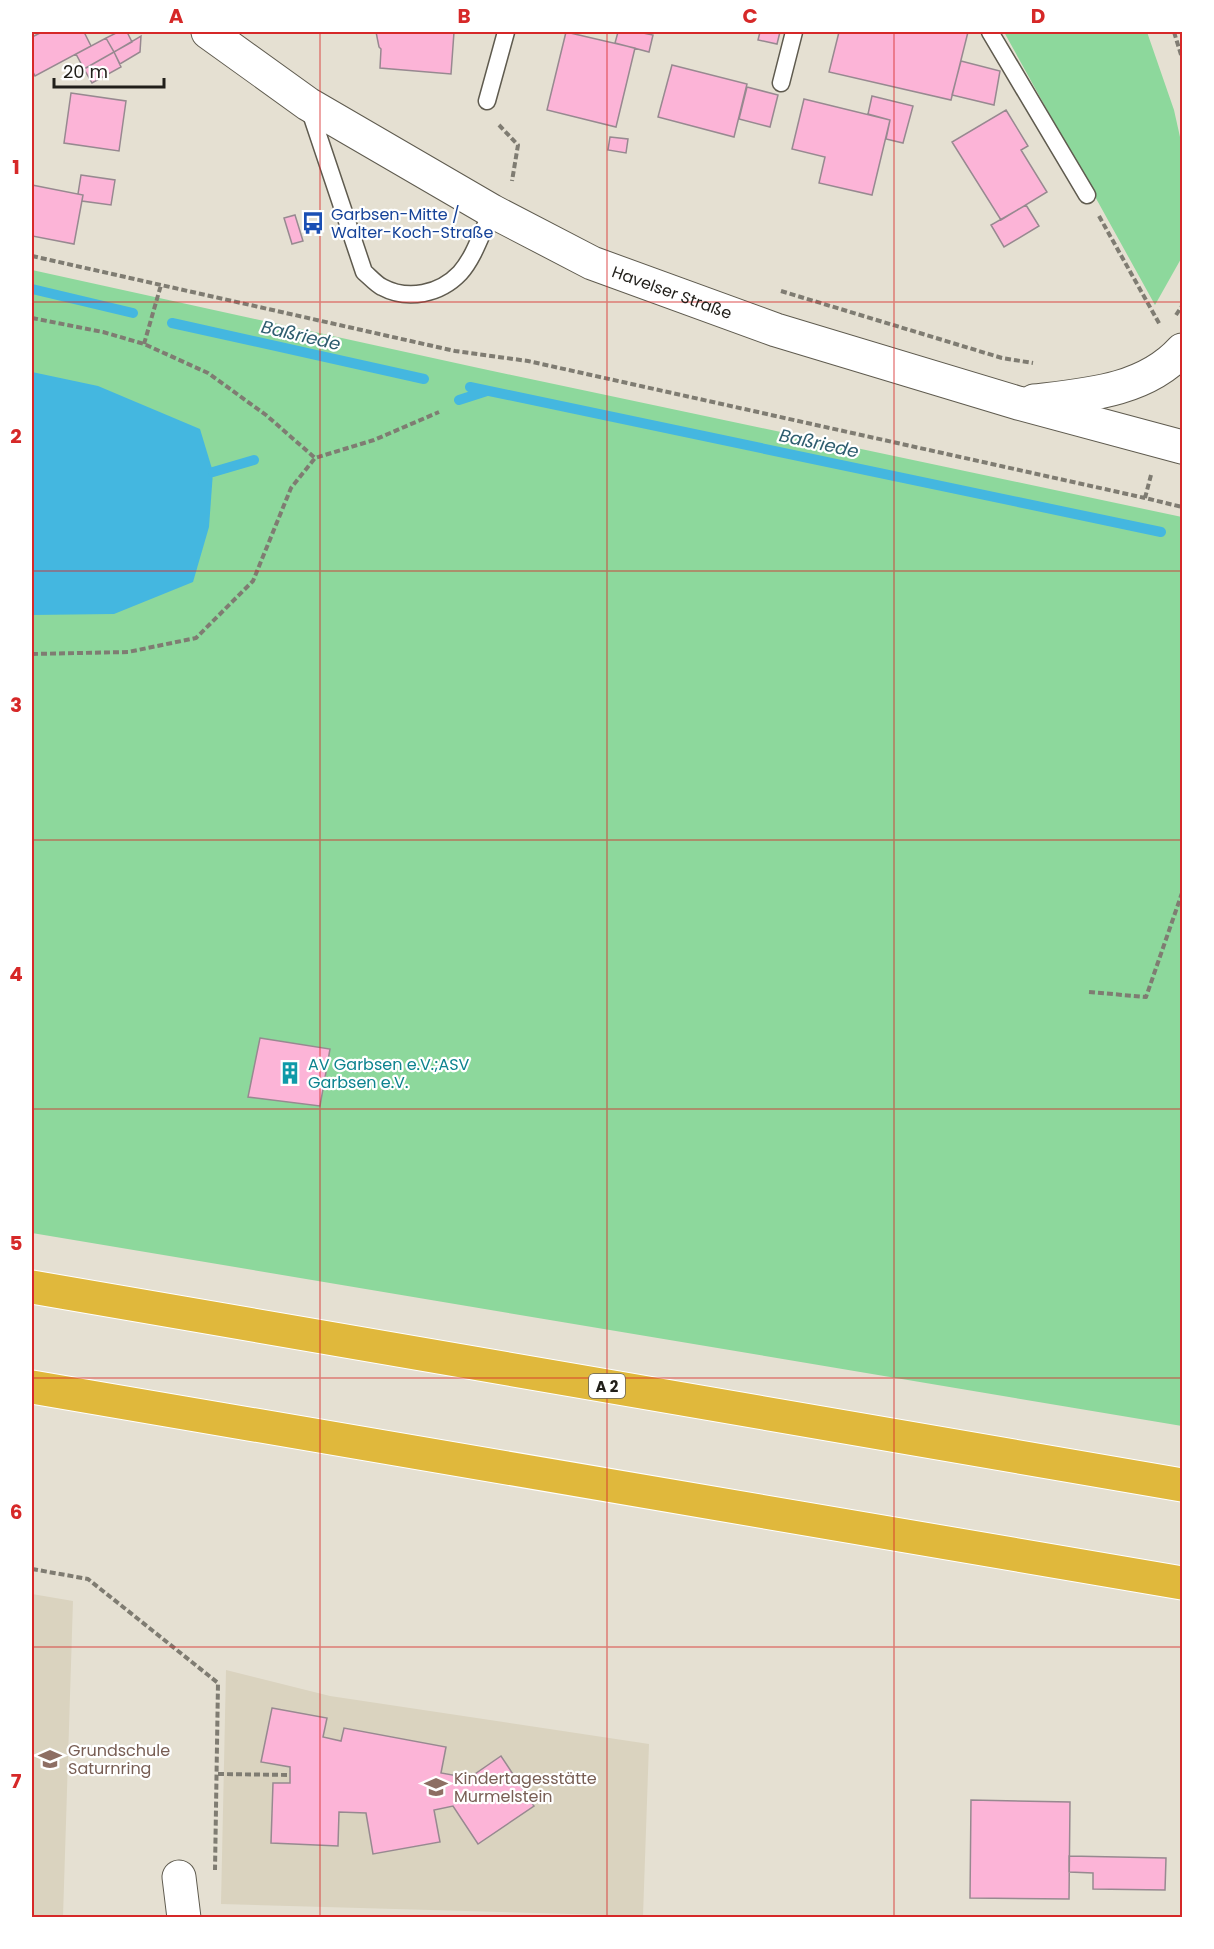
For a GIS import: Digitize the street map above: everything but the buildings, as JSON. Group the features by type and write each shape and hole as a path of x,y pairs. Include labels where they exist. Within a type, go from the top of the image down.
{"highway":[{"name":"A 2","path":"32,1287 1182,1485"},
{"path":"32,1387 1182,1583"}],"street":[{"name":"Havelser Straße","path":"208,32 308,104 492,211 592,263 765,326 1018,403 1182,447"},
{"path":"1018,403 1096,394 1132,383 1162,367 1172,339"},
{"path":"179,1876 184,1917"}],"lane":[{"path":"487,101 506,32"},
{"path":"781,83 794,32"},
{"path":"990,32 1087,195"},
{"path":"308,104 364,272 382,287 403,293 425,295 442,287 459,274 469,259 492,211"}],"path":[{"path":"1174,32 1182,58"},
{"path":"487,101 496,122 518,145 511,185 502,180"},
{"path":"1087,195 1172,339"},
{"path":"32,256 455,351 528,361 1145,498"},
{"path":"144,344 161,285"},
{"path":"772,289 1002,358 1035,363"},
{"path":"32,318 103,332 144,344 208,373 266,415 315,458"},
{"path":"32,654 128,652 196,638 253,581 291,488 315,458 374,440 439,412"},
{"path":"1089,992 1146,997 1182,893"},
{"path":"32,1569 88,1579 218,1683 215,1882"},
{"path":"218,1774 290,1775"}],"shaded area":[{"name":"Grundschule Saturnring","path":"32,1594 73,1601 63,1917 32,1917"},
{"name":"Kindertagesstätte Murmelstein","path":"226,1670 330,1696 649,1744 643,1916 221,1904"}],"green space":[{"path":"1004,32 1147,32 1174,110 1182,146 1182,257 1155,305"},
{"path":"32,270 474,367 1182,517 1182,1426 32,1233"}],"water":[{"path":"32,372 98,386 200,429 213,472 209,527 193,582 114,614 32,615"}],"waterway":[{"name":"Baßriede","path":"32,289 133,313"},
{"name":"Baßriede","path":"172,323 424,379"},
{"name":"Baßriede","path":"470,387 1161,532"},
{"path":"459,400 487,391"},
{"path":"213,472 254,460"}],"place":[{"name":"Garbsen-Mitte / Walter-Koch-Straße","path":"313,223"},
{"name":"AV Garbsen e.V.;ASV Garbsen e.V.","path":"290,1073"},
{"name":"Grundschule Saturnring","path":"50,1759"},
{"name":"Kindertagesstätte Murmelstein","path":"436,1787"}]}
